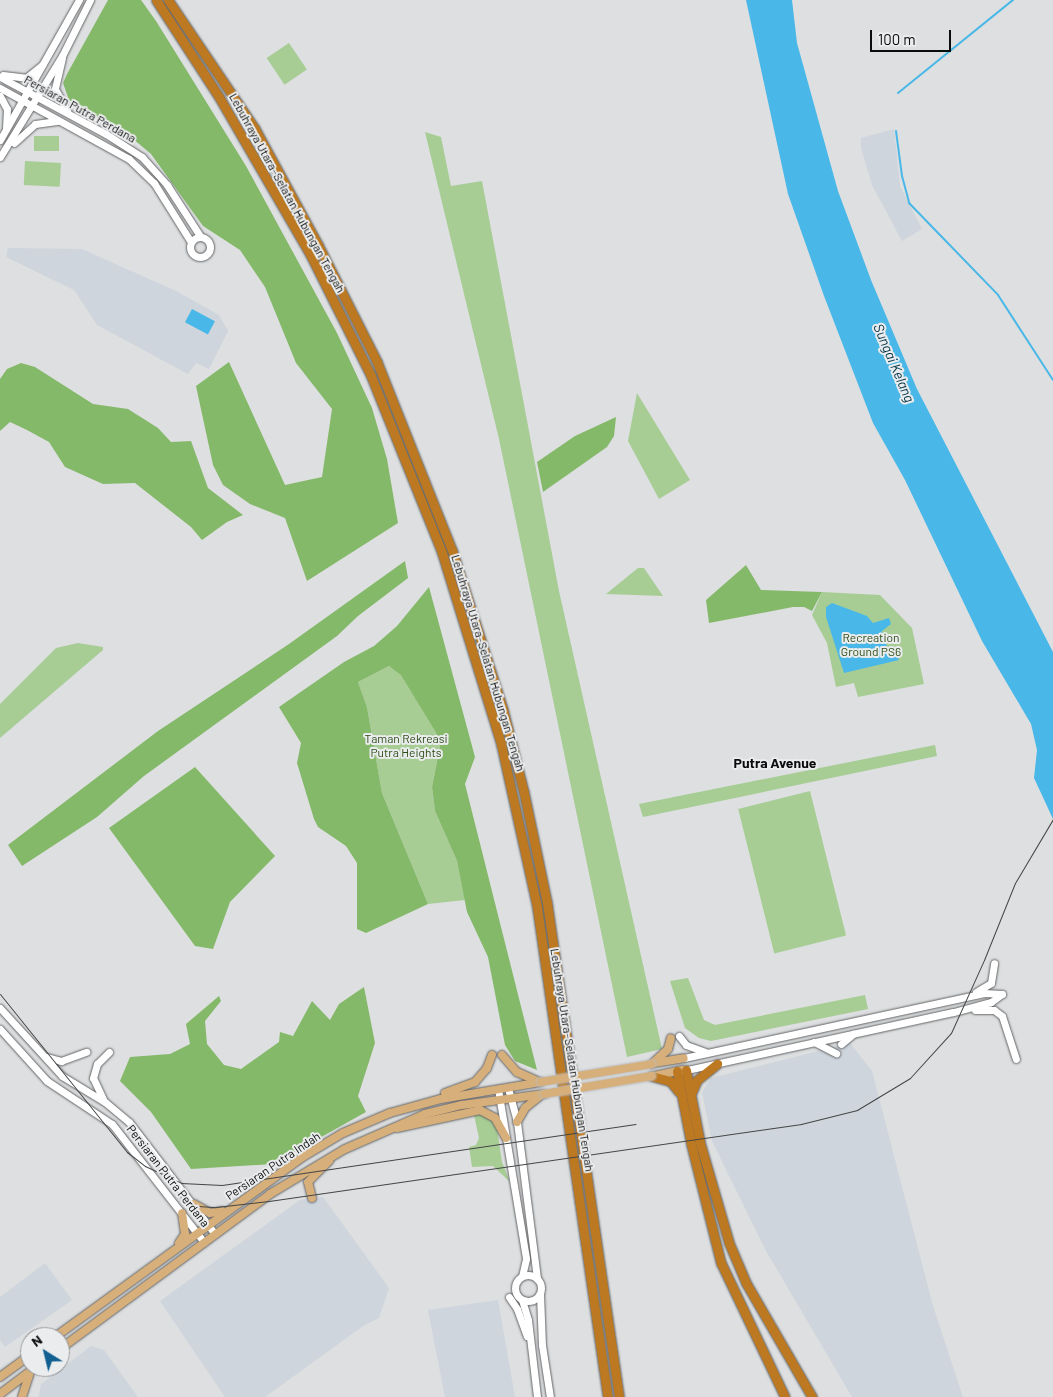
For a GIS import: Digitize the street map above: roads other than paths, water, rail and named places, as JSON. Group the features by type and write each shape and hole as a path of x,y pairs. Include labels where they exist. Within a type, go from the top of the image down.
{"highway":[{"name":"Lebuhraya Utara–Selatan Hubungan Tengah","path":"156,0 219,97 262,168 311,256 387,412 442,553 501,744 537,908 608,1397"},
{"name":"Lebuhraya Utara–Selatan Hubungan Tengah","path":"168,0 230,91 273,162 377,362 421,465 452,550 503,710 524,794 547,903 619,1397"},
{"path":"691,1095 698,1080 717,1064"},
{"path":"682,1070 691,1095 700,1142 729,1243 746,1283 812,1397"},
{"path":"682,1070 682,1099 721,1263 785,1397"},
{"path":"652,1076 674,1084 682,1099"}],"main road":[{"path":"2,137 50,57 79,0"},
{"path":"0,157 9,146 62,56 90,0"},
{"path":"62,56 55,89 60,102 72,115"},
{"path":"0,76 26,78 50,57"},
{"name":"Persiaran Putra Perdana","path":"0,76 123,144 153,167 200,236"},
{"name":"Persiaran Putra Perdana","path":"0,88 64,122 136,164 154,183 191,242"},
{"path":"0,96 7,109 2,137"},
{"path":"9,146 35,124 50,120 64,122"},
{"path":"200,236 210,244 206,255 193,254 191,242 200,236"},
{"path":"947,1001 988,986 994,975 994,963"},
{"path":"682,1070 953,1012 990,1002 1002,994 984,994 947,1001 684,1058"},
{"name":"Persiaran Putra Perdana","path":"0,1008 42,1055 66,1078 105,1102 142,1136 215,1234"},
{"path":"953,1012 987,1009 998,1012 1016,1059"},
{"path":"835,1036 845,1024"},
{"name":"Persiaran Putra Perdana","path":"0,1029 28,1063 62,1091 112,1124 204,1242"},
{"path":"822,1029 835,1036"},
{"path":"841,1044 858,1031"},
{"path":"652,1064 668,1049 675,1037 698,1051 717,1052"},
{"path":"810,1042 822,1043 836,1053"},
{"path":"42,1055 62,1060 86,1052"},
{"path":"105,1102 93,1078 97,1064 109,1052"},
{"path":"402,1110 423,1098 475,1082 487,1068 492,1055"},
{"path":"502,1055 517,1072 541,1082"},
{"name":"Persiaran Putra Indah","path":"68,1327 231,1207 323,1144 366,1122 402,1110 498,1089 684,1058"},
{"name":"Persiaran Putra Indah","path":"70,1342 290,1180 344,1149 385,1129 425,1114 682,1070"},
{"path":"62,1091 66,1078"},
{"path":"508,1088 517,1122 540,1294 542,1345 550,1397"},
{"path":"498,1089 526,1259 522,1276 515,1287 522,1300 530,1341 537,1397"},
{"path":"517,1122 528,1104 544,1094"},
{"path":"385,1129 480,1110 495,1118 506,1138"},
{"path":"312,1198 307,1186 309,1179 344,1149"},
{"path":"194,1204 210,1213 231,1207"},
{"path":"175,1248 185,1234 182,1213"},
{"path":"522,1276 538,1279"},
{"path":"522,1300 530,1301 540,1294"},
{"path":"509,1297 517,1309 530,1341"},
{"path":"0,1377 20,1362"},
{"path":"0,1394 22,1377"},
{"path":"22,1397 30,1377"}],"water":[{"name":"Sungai Kelang","path":"746,0 792,0 797,43 838,191 871,280 917,389 1053,652 1053,819 1034,778 1037,750 1031,724 982,641 905,480 873,423 824,296 788,194"},
{"path":"192,309 215,321 208,334 185,322"},
{"path":"832,603 867,616 873,623 889,618 891,624 882,631 883,636 890,654 897,655 899,660 844,673 826,617 826,607"}],"waterway":[{"path":"898,93 1013,0"},
{"path":"896,131 902,176 909,203 998,295 1053,380"}],"tram line":[{"path":"184,1205 216,1207 269,1201 801,1124 857,1110 910,1078 951,1033 984,960 1015,883 1053,819"},
{"path":"0,994 127,1152 145,1166 181,1183 222,1185 636,1124"}],"district":[{"name":"Putra Avenue","path":"775,763"}],"park label":[{"name":"Recreation Ground PS6","path":"871,645"},
{"name":"Taman Rekreasi Putra Heights","path":"406,746"}]}
